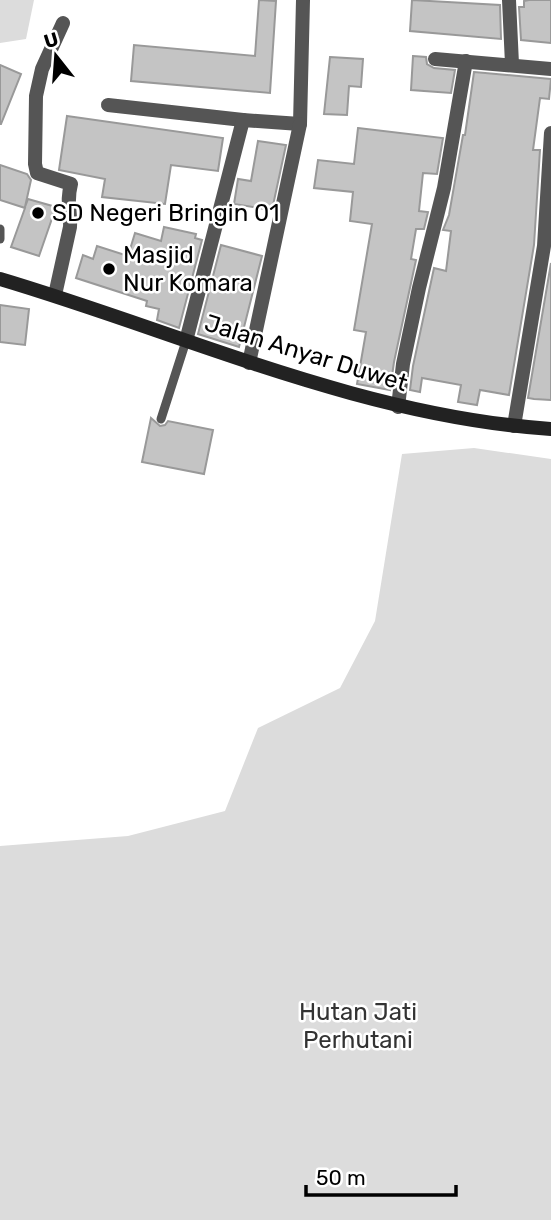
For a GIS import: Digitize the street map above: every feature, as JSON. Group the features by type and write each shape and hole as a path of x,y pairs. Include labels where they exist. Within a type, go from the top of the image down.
{"street":[{"path":"249,363 300,124 303,0"},
{"path":"504,0 512,64"},
{"path":"55,295 70,226 71,217 66,200 71,184 37,173 36,96 42,69 63,23"},
{"path":"435,59 551,69"},
{"path":"398,407 403,364 444,188 466,61"},
{"path":"108,105 300,124"},
{"path":"187,341 243,120"},
{"path":"514,426 548,246 551,133"},
{"name":"Jalan Anyar Duwet","path":"0,279 55,295 249,363 398,407 514,426 551,429"}],"lane":[{"path":"0,229 0,239"},
{"path":"161,419 187,341"}],"green space":[{"path":"0,0 34,0 26,39 0,43"},
{"name":"Hutan Jati Perhutani","path":"474,448 551,459 551,1220 0,1220 0,846 128,836 225,811 258,728 340,688 375,621 402,454"}],"building":[{"path":"259,0 276,1 270,93 131,81 134,45 255,56"},
{"path":"412,0 500,5 501,39 410,31"},
{"path":"551,0 551,43 521,40 519,7 524,7 524,1"},
{"path":"413,56 426,57 427,64 434,68 455,70 451,93 411,90"},
{"path":"330,57 363,59 361,87 349,86 347,115 324,114"},
{"path":"0,65 21,74 1,124 0,124"},
{"path":"474,72 551,79 549,99 540,98 533,150 540,150 534,245 509,395 480,390 477,405 458,402 461,385 422,378 420,392 410,390 434,268 446,271 451,231 443,230 449,215 465,135"},
{"path":"67,116 223,138 218,171 171,165 165,204 102,197 105,179 59,170"},
{"path":"358,128 443,138 437,174 423,173 419,211 428,212 424,229 416,229 411,259 416,260 390,390 357,384 366,332 354,330 372,224 350,221 353,192 314,188 318,160 354,164"},
{"path":"258,141 286,145 272,210 234,204 238,179 251,181"},
{"name":"SD Negeri Bringin 01","path":"0,165 27,174 31,180 25,207 28,199 56,207 39,256 11,247 25,208 0,200"},
{"path":"164,227 196,234 195,238 202,240 179,328 157,320 159,309 146,306 147,301 76,278 83,255 93,259 97,246 128,256 135,233 161,241"},
{"path":"221,245 262,256 239,347 198,334"},
{"path":"551,263 551,400 534,399 528,398"},
{"path":"0,305 29,309 25,345 0,342"},
{"path":"151,418 160,426 168,421 213,430 204,474 142,462"}],"place":[{"name":"SD Negeri Bringin 01","path":"38,213"},
{"name":"Masjid Nur Komara","path":"109,269"}]}
